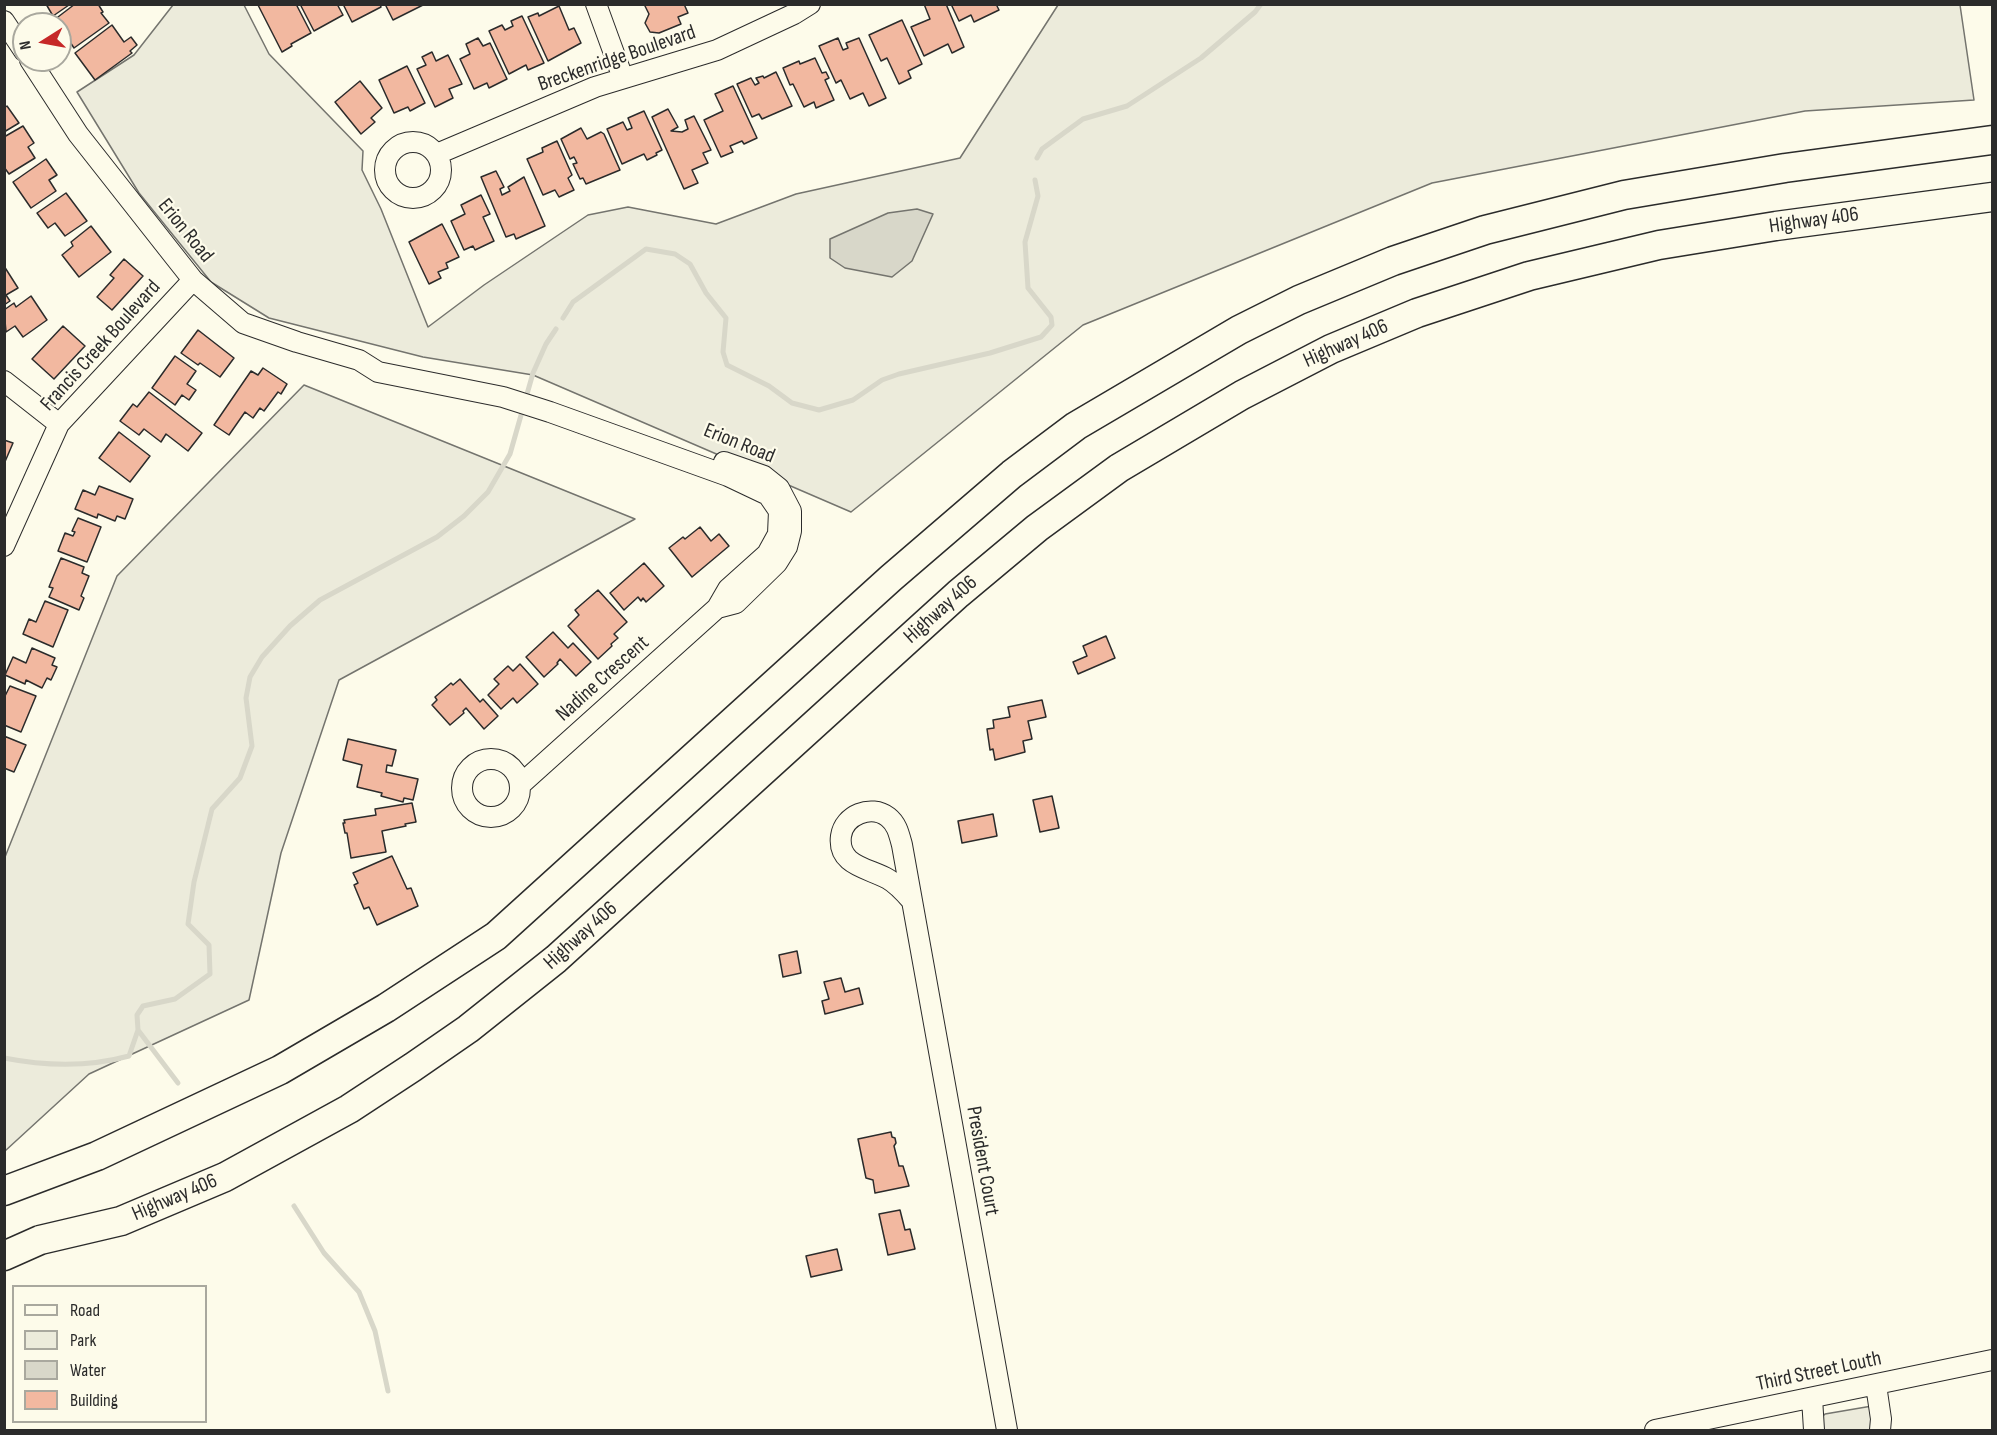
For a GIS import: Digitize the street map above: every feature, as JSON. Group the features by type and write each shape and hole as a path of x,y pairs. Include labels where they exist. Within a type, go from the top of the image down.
{"highway":[{"path":"4,1191 97,1156 280,1070 386,1008 496,936 891,578 1003,482 1076,426 1239,330 1299,300 1393,261 1485,230 1613,198 1785,168 1992,140"},
{"name":"Highway 406","path":"4,1256 40,1240 121,1221 225,1177 349,1109 422,1061 468,1029 556,960 958,594 1037,528 1119,468 1242,395 1330,349 1417,313 1529,276 1659,246 1752,230 1992,197"}],"street":[{"path":"596,4 623,78"},
{"name":"Breckenridge Boulevard","path":"437,154 595,87 717,50 794,14 810,4"},
{"name":"Erion Road","path":"38,72 78,134 193,280 243,323 359,360 378,372 505,391 765,476 780,488 791,512 791,531 787,547 777,563 736,603 717,608"},
{"name":"Francis Creek Boulevard","path":"4,546 59,424 193,280"},
{"path":"4,381 59,424"},
{"name":"Nadine Crescent","path":"520,786 717,608"},
{"name":"President Court","path":"911,900 894,882 862,869 846,857 841,843 842,834 853,817 865,812 878,812 885,815 897,827 902,845 1007,1431"},
{"name":"Third Street Louth","path":"1655,1431 1992,1360"},
{"path":"1876,1385 1881,1419 1880,1431"},
{"path":"1812,1398 1814,1431"}],"green space":[{"path":"173,5 244,5 269,54 363,151 362,170 381,209 428,327 484,285 588,215 628,207 716,224 796,194 960,158 1058,5 1960,5 1974,100 1805,111 1432,183 1083,325 851,512 533,375 423,357 269,318 211,282 139,193 77,92 134,55"},
{"path":"304,385 635,519 339,680 281,853 249,1000 89,1074 5,1151 5,857 117,576"},
{"path":"1872,1406 1875,1430 1822,1430 1821,1418 1825,1414"}],"water":[{"path":"917,209 933,214 912,261 892,277 845,268 830,258 830,239 888,213"}],"building":[{"path":"46,4 69,4 59,12 51,12"},
{"path":"75,4 98,4 103,12 101,13 109,23 74,48 72,45 72,12 64,12"},
{"path":"296,4 311,33 282,52 258,5"},
{"path":"300,4 337,4 343,15 314,31"},
{"path":"343,4 380,4 381,7 352,22"},
{"path":"385,4 423,4 423,5 393,20"},
{"path":"644,4 684,4 688,13 678,17 681,24 659,33 650,32 645,23 649,14"},
{"path":"924,4 946,4 964,47 952,53 948,44 924,56 911,27 930,19"},
{"path":"951,4 996,4 999,10 974,22 971,15 959,21"},
{"path":"559,6 569,30 574,28 581,43 548,61 528,17 538,13 539,16"},
{"path":"522,16 544,63 528,70 526,65 509,74 489,31 502,25 505,30 513,26 511,21"},
{"path":"902,20 922,64 908,71 911,78 899,84 887,58 881,61 869,35"},
{"path":"112,25 124,42 131,37 137,45 130,51 132,53 95,80 75,53"},
{"path":"478,38 483,46 490,43 507,79 489,88 487,83 474,89 460,59 470,54 466,44"},
{"path":"838,38 843,50 848,48 846,43 859,38 886,98 869,106 863,93 850,99 841,80 836,83 819,46"},
{"path":"432,52 436,61 448,55 462,84 449,89 453,98 435,107 417,69 426,65 422,57"},
{"path":"815,58 822,73 826,72 829,78 825,80 834,100 816,108 814,102 804,107 793,84 790,85 783,68 799,61 800,64"},
{"path":"407,66 425,103 410,111 408,107 394,113 379,80"},
{"path":"776,72 792,106 762,119 759,114 752,117 737,84 751,78 755,85 759,83 756,78 763,76 764,78"},
{"path":"360,81 382,108 371,118 375,122 361,134 335,102"},
{"path":"733,86 757,138 744,144 742,141 730,146 733,152 721,157 704,120 723,111 715,94"},
{"path":"7,106 19,123 4,132 4,108"},
{"path":"668,109 678,127 671,131 682,132 688,129 685,120 694,116 711,150 703,153 708,163 692,170 698,183 684,189 652,117"},
{"path":"644,111 662,150 647,160 644,154 622,164 607,129 623,122 627,130 632,128 628,118"},
{"path":"23,126 34,143 28,147 35,158 9,174 4,167 4,137"},
{"path":"581,128 587,139 601,132 604,134 620,170 586,184 583,178 580,179 573,164 577,163 574,157 570,159 561,139"},
{"path":"557,141 572,175 568,178 574,190 559,197 555,190 543,195 527,159 543,152 542,148"},
{"path":"46,159 57,175 49,180 56,191 31,208 13,182"},
{"path":"496,171 504,187 500,189 502,195 510,191 508,187 524,177 545,226 516,239 514,234 506,237 481,177"},
{"path":"66,193 87,221 65,236 55,223 48,228 37,213"},
{"path":"481,195 490,214 483,217 494,241 475,250 473,246 464,250 451,221 465,214 461,205"},
{"path":"442,224 459,257 446,263 448,268 438,272 441,278 429,284 409,242"},
{"path":"91,226 111,252 79,277 62,255 73,246 71,242"},
{"path":"124,259 143,276 112,310 97,297 114,278 110,275"},
{"path":"4,266 18,288 6,295 10,301 4,305"},
{"path":"31,296 47,320 23,337 15,326 6,332 4,310 14,303 16,307"},
{"path":"63,326 85,346 54,379 32,359"},
{"path":"198,330 234,358 220,377 181,353"},
{"path":"175,356 196,371 187,384 196,390 189,400 182,395 175,405 152,388"},
{"path":"263,368 287,384 281,394 278,392 264,411 260,408 253,418 245,412 229,435 214,425 251,371 258,375"},
{"path":"149,392 202,433 188,451 166,434 161,442 144,429 139,435 120,421 133,404 137,407"},
{"path":"119,432 150,456 130,482 99,458"},
{"path":"4,440 13,443 4,464"},
{"path":"99,486 133,499 125,519 117,516 115,521 98,514 97,518 75,509 83,490 95,495"},
{"path":"78,518 101,527 87,562 58,551 65,533 73,536 75,532 72,531"},
{"path":"700,527 711,541 719,534 729,546 692,577 669,548"},
{"path":"61,558 84,567 82,573 89,576 81,596 84,598 79,610 49,597 53,588 49,587"},
{"path":"644,563 664,586 646,602 643,598 641,601 638,597 624,610 610,593"},
{"path":"598,590 627,622 614,634 618,638 611,644 612,646 598,659 568,626 579,615 575,610"},
{"path":"45,601 68,610 53,647 23,634 29,619 36,622"},
{"path":"553,632 568,648 573,643 591,662 576,676 560,659 558,664 544,677 526,657"},
{"path":"1106,636 1115,658 1078,674 1073,662 1087,656 1083,646"},
{"path":"32,648 55,658 52,665 57,667 51,680 47,678 42,688 26,680 25,684 5,675 13,657 26,663"},
{"path":"520,664 538,684 517,703 513,698 501,709 488,695 499,684 494,679 508,666 513,671"},
{"path":"460,679 480,702 483,699 498,716 484,729 466,708 464,713 450,725 432,705 437,700 435,697 451,683 453,685"},
{"path":"10,686 36,696 21,732 4,725 4,698"},
{"path":"1042,700 1046,717 1028,721 1032,739 1023,741 1025,752 995,760 993,749 990,750 987,729 994,728 993,720 1010,717 1008,707"},
{"path":"4,736 26,745 14,772 4,768"},
{"path":"348,739 396,750 392,766 387,765 386,772 418,779 413,800 404,798 403,802 381,796 382,793 357,787 362,765 343,760"},
{"path":"1052,796 1059,828 1040,832 1033,800"},
{"path":"412,803 416,822 382,831 386,852 351,858 344,820 376,815 375,809"},
{"path":"993,814 997,836 962,843 958,821"},
{"path":"392,856 407,889 411,888 418,906 377,925 369,907 364,909 354,885 358,883 353,873"},
{"path":"797,951 801,973 783,977 779,955"},
{"path":"841,978 845,992 859,988 863,1004 825,1014 822,1001 829,999 824,982"},
{"path":"891,1132 892,1137 895,1138 894,1146 899,1166 903,1166 909,1186 875,1193 873,1180 866,1178 858,1139"},
{"path":"900,1210 905,1230 910,1229 915,1249 888,1255 879,1214"},
{"path":"837,1249 842,1270 811,1277 806,1256"}],"waterway":[{"path":"1037,158 1042,149 1083,119 1127,106 1201,58 1255,12 1261,4"},
{"path":"563,318 573,302 646,249 675,254 690,264 706,293 726,318 723,352 727,365 769,386 792,403 819,410 853,400 882,380 899,374 990,353 1041,337 1052,325 1051,317 1028,288 1025,242 1038,196 1035,180"},
{"path":"4,1058 35,1063 83,1064 129,1056 138,1030 137,1015 143,1006 175,999 210,974 209,945 188,924 194,882 212,809 240,778 252,746 246,698 250,677 262,657 290,626 320,600 437,537 464,516 488,492 510,454 533,373 546,344 556,329"},
{"path":"138,1030 178,1083"},
{"path":"294,1206 324,1253 359,1292 375,1331 388,1391"}]}
